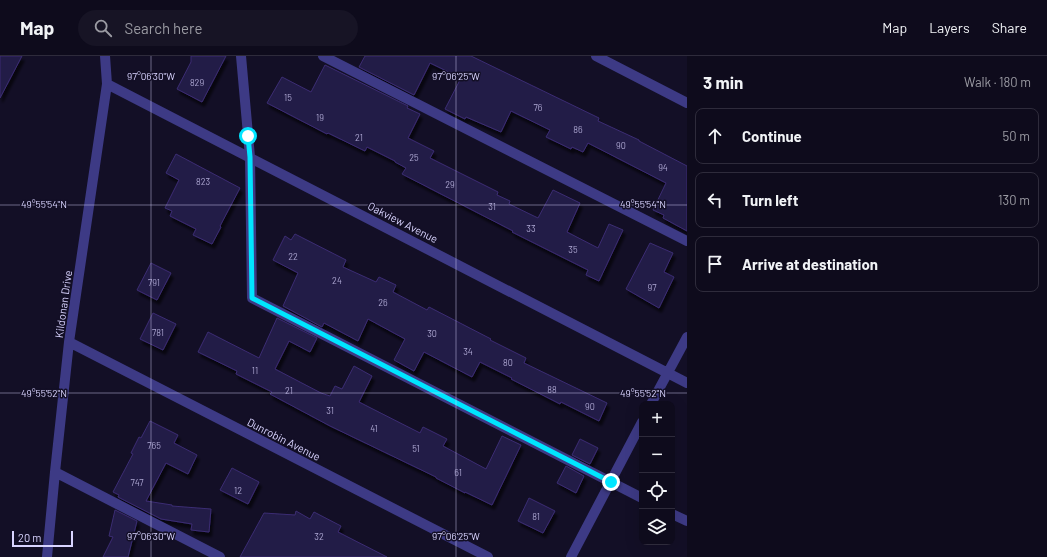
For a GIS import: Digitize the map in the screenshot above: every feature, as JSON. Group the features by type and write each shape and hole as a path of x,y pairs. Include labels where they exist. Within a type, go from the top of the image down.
{"street":[{"name":"Kildonan Drive","path":"47,557 69,342 107,84 105,56"},
{"path":"241,56 250,157 252,298 639,496"},
{"path":"323,56 687,241"},
{"path":"596,56 687,103"},
{"name":"Oakview Avenue","path":"107,84 687,383"},
{"path":"653,401 687,337"},
{"name":"Dunrobin Avenue","path":"69,342 488,557"},
{"path":"571,557 639,428"},
{"path":"55,472 220,557"},
{"path":"675,515 687,521"}],"building":[{"path":"0,56 22,56 0,98"},
{"path":"191,56 226,56 202,102 177,89 191,62"},
{"path":"365,56 471,56 599,118 598,121 639,140 687,166 687,231 663,218 664,215 653,210 666,183 588,143 583,152 572,147 571,149 546,137 550,130 511,111 501,132 466,117 465,119 445,109 461,78 430,63 414,95 359,67"},
{"path":"325,65 408,106 407,108 420,114 408,138 434,151 430,158 498,192 497,195 510,201 509,204 538,218 553,190 580,203 567,232 598,248 609,224 623,230 599,281 586,275 588,270 402,174 406,168 395,161 367,147 365,151 328,133 327,134 267,103 282,77 311,92"},
{"path":"176,154 240,188 212,244 193,235 196,229 170,216 172,211 165,208 179,180 166,173"},
{"path":"295,234 346,260 343,267 376,282 379,277 396,285 393,292 427,310 429,307 491,339 490,340 526,358 524,363 607,403 599,421 561,402 560,404 480,362 472,377 424,352 414,371 394,360 405,339 368,319 358,341 324,323 322,327 283,306 298,273 273,260 285,236 291,240"},
{"path":"650,243 673,253 664,272 674,277 659,308 626,289"},
{"path":"151,263 171,273 157,300 137,290"},
{"path":"153,313 176,324 163,350 140,339"},
{"path":"277,318 317,338 310,352 289,341 275,369 321,393 330,396 335,386 342,389 354,366 372,376 359,402 420,433 423,427 447,439 443,446 486,469 502,436 521,445 492,505 330,426 270,394 272,392 236,374 237,371 198,352 208,332 259,358"},
{"path":"150,421 178,435 174,443 197,455 188,474 166,463 146,501 172,506 211,509 209,532 191,530 192,524 161,519 118,497 119,495 113,492 133,454 131,453 139,437 141,438"},
{"path":"580,439 598,448 590,464 572,455"},
{"path":"566,466 584,476 576,493 557,483"},
{"path":"232,468 259,482 248,504 220,490"},
{"path":"529,498 555,511 543,533 518,521"},
{"path":"115,510 137,521 128,557 103,557 113,537 109,536"},
{"path":"296,511 310,519 314,512 341,526 338,532 387,557 240,557 264,513 295,515"}],"route":[{"path":"248,136 250,157 252,298 611,482"}]}
